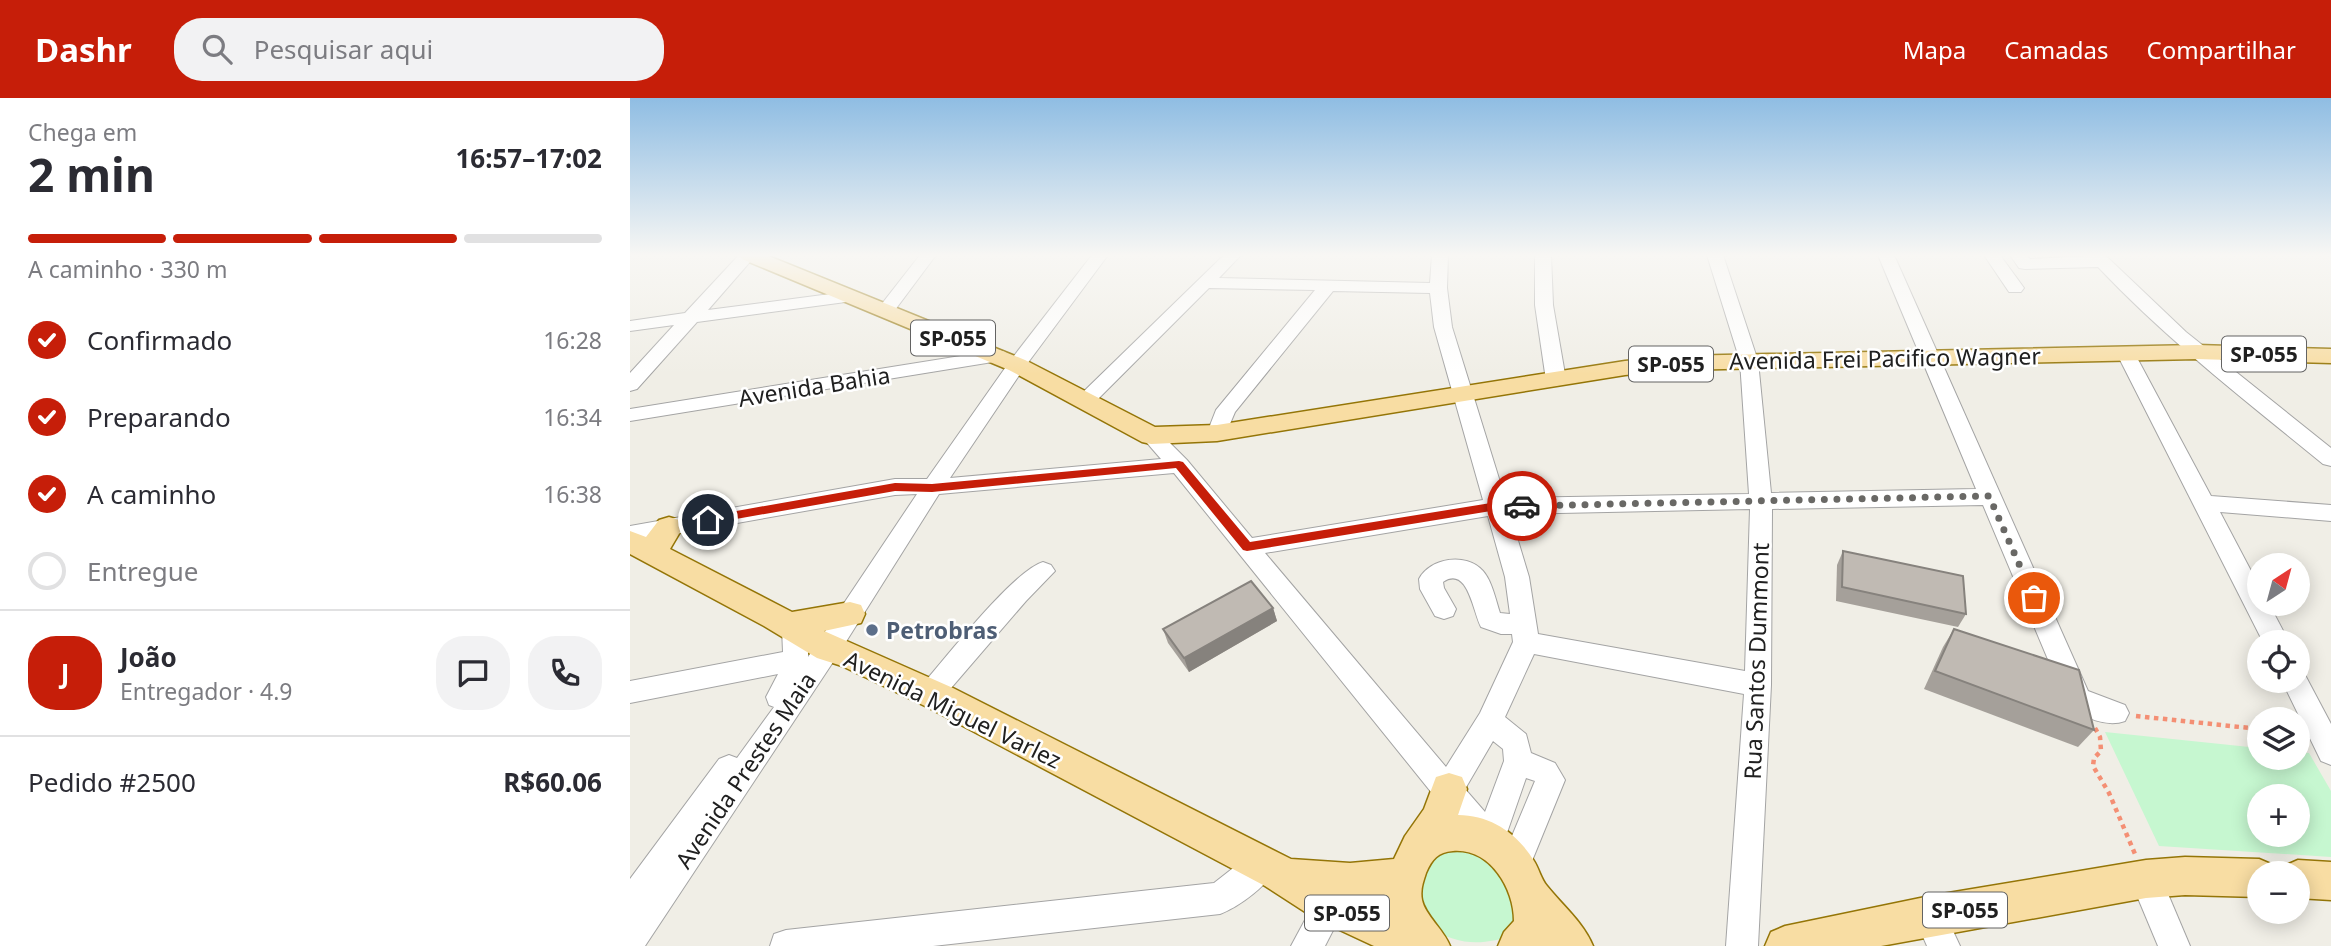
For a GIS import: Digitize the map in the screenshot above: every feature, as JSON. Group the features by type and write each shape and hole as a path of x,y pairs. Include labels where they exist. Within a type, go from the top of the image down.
{"main road":[{"name":"SP-055","path":"849,295 1007,360 1151,436"},
{"name":"Avenida Frei Pacifico Wagner","path":"1151,436 1217,433 1652,365 1749,360 2197,352 2331,356"},
{"path":"642,547 657,542 669,527"},
{"name":"Avenida Miguel Varlez","path":"642,547 792,626 828,649 851,656 930,694 1270,869"},
{"path":"792,626 850,614"},
{"path":"1413,860 1439,818 1448,789"},
{"name":"SP-055","path":"1270,869 1322,882 1378,882 1413,860 1445,834 1460,833 1505,860"},
{"name":"SP-055","path":"1413,860 1401,896 1402,908 1408,920 1430,946"},
{"path":"1505,860 1534,920 1525,940 1518,946"},
{"path":"1505,860 1573,946"},
{"name":"SP-055","path":"1270,869 1330,905 1419,946"},
{"name":"SP-055","path":"1785,946 1937,931 2146,880 2185,876 2247,878"},
{"path":"2310,880 2331,881"}],"street":[{"path":"630,385 712,295"},
{"path":"886,310 898,295"},
{"name":"Avenida Prestes Maia","path":"631,928 828,649 932,488 1007,360 1065,295"},
{"path":"1085,401 1194,295"},
{"path":"1217,433 1226,410 1321,295"},
{"path":"1439,295 1443,327 1462,396 1517,577 1525,632 1490,721 1448,789"},
{"path":"1544,295 1556,380"},
{"name":"Rua Santos Dummont","path":"1728,295 1749,360 1761,503 1758,685 1742,946"},
{"path":"1904,295 2078,699 2094,708 2115,713"},
{"path":"2133,295 2197,352 2331,459"},
{"path":"630,326 853,296"},
{"path":"2126,354 2270,630"},
{"name":"Avenida Bahia","path":"630,415 1007,360"},
{"path":"1151,436 1179,465 1505,860 1551,780 1545,772 1518,761 1516,743 1490,721"},
{"path":"630,534 895,487 932,488 1179,465"},
{"path":"1247,547 1497,506 1761,503 1989,496"},
{"path":"2206,503 2331,513"},
{"path":"1444,609 1432,589 1432,579 1440,571 1460,570 1475,578 1490,620 1500,624 1758,685"},
{"path":"930,694 1017,594 1043,571"},
{"name":"Avenida Prestes Maia","path":"631,928 792,680 797,660 792,626"},
{"path":"630,692 797,660"},
{"path":"2301,693 2328,742"},
{"path":"786,946 1220,898 1270,869"},
{"path":"2146,880 2174,946"},
{"path":"1307,946 1330,905"}],"path":[{"path":"2078,699 2101,737 2101,751 2094,758 2094,766 2109,793 2146,880"},
{"path":"2115,713 2247,728"}],"green space":[{"path":"2105,732 2247,747 2247,770 2310,770 2310,755 2331,791 2331,857 2159,846"},
{"path":"1467,842 1518,891 1518,934 1493,941 1471,942 1450,938 1426,927 1413,891 1445,845"}],"building":[{"path":"1843,551 1963,576 1966,614 1842,587"},
{"path":"1251,581 1273,608 1184,658 1163,629"},
{"path":"1954,629 2079,670 2094,730 1935,671"}],"way so far":[{"path":"1522,506 1761,503 1989,496 2034,598"}],"place":[{"name":"Petrobras","path":"872,630"}],"route":[{"path":"708,520 895,487 932,488 1179,465 1247,547 1497,506 1522,506"}]}
